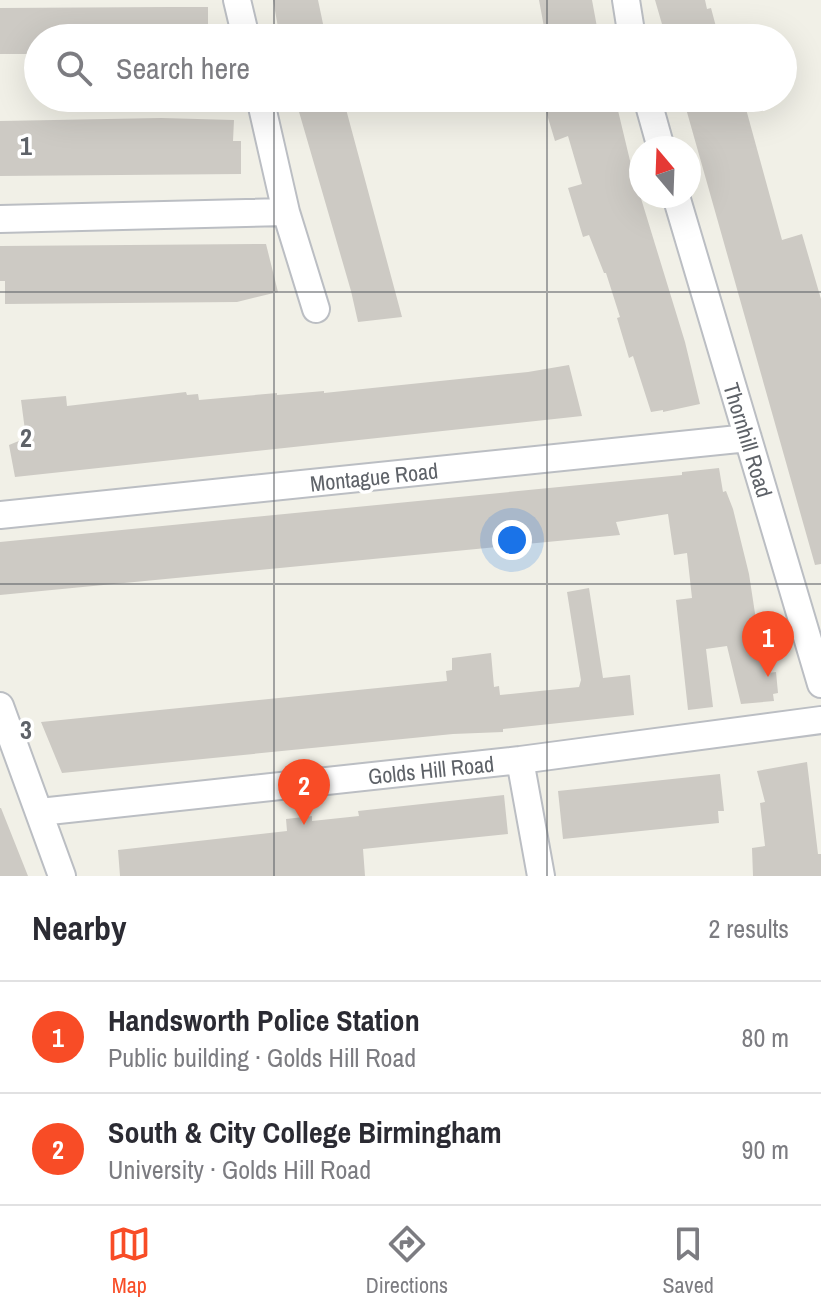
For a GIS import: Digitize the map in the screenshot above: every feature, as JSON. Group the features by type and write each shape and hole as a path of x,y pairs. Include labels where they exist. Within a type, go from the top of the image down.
{"street":[{"path":"237,0 243,24"},
{"path":"626,0 630,24"},
{"path":"263,112 286,212 316,309"},
{"path":"651,112 658,136"},
{"name":"Thornhill Road","path":"680,208 821,684"},
{"path":"0,219 286,212"},
{"name":"Montague Road","path":"0,515 748,438"},
{"path":"0,706 62,876"},
{"name":"Golds Hill Road","path":"40,812 520,760 821,720"},
{"path":"520,760 541,876"}],"building":[{"path":"273,0 318,0 323,24 277,24"},
{"path":"539,0 592,0 596,24 543,24"},
{"path":"655,0 705,0 715,24 662,24"},
{"path":"208,7 208,24 24,24 24,54 0,54 0,8"},
{"path":"299,112 347,112 402,317 358,322"},
{"path":"546,112 618,112 629,156 629,208 644,208 685,342 700,404 651,412 633,356 629,358 606,273 589,235 583,237 568,188 582,184 568,136 555,141"},
{"path":"687,112 747,112 782,240 802,234 821,299 821,564 815,565 701,162 701,136 694,136"},
{"path":"234,120 233,141 241,141 241,174 0,176 0,121"},
{"path":"266,244 278,292 237,302 5,304 5,281 0,281 0,246"},
{"path":"569,365 582,416 15,477 9,445 26,438 21,400 66,396 67,406 186,392 187,395 198,394 199,400 277,393 324,393"},
{"path":"719,468 723,492 726,491 733,509 749,574 756,620 762,620 768,673 776,672 778,693 773,694 774,701 741,704 727,646 706,649 713,707 688,710 676,600 692,598 687,553 674,555 668,514 616,522 620,535 0,595 0,542 682,475 682,472"},
{"path":"589,588 603,678 630,675 634,715 503,729 503,732 453,734 62,773 41,722 447,681 446,671 452,670 452,658 491,653 494,687 499,686 500,695 579,687 581,680 567,592"},
{"path":"807,762 818,854 821,854 821,876 753,876 752,848 765,846 760,803 765,802 757,771"},
{"path":"720,774 724,811 718,811 719,823 563,839 558,791"},
{"path":"504,795 508,834 363,849 365,876 120,876 118,850 287,831 286,819 312,816 312,821 359,816 358,811"},
{"path":"1,808 28,876 0,876"}],"place":[{"name":"Handsworth Police Station","path":"768,677"},
{"name":"South & City College Birmingham","path":"304,825"}]}
